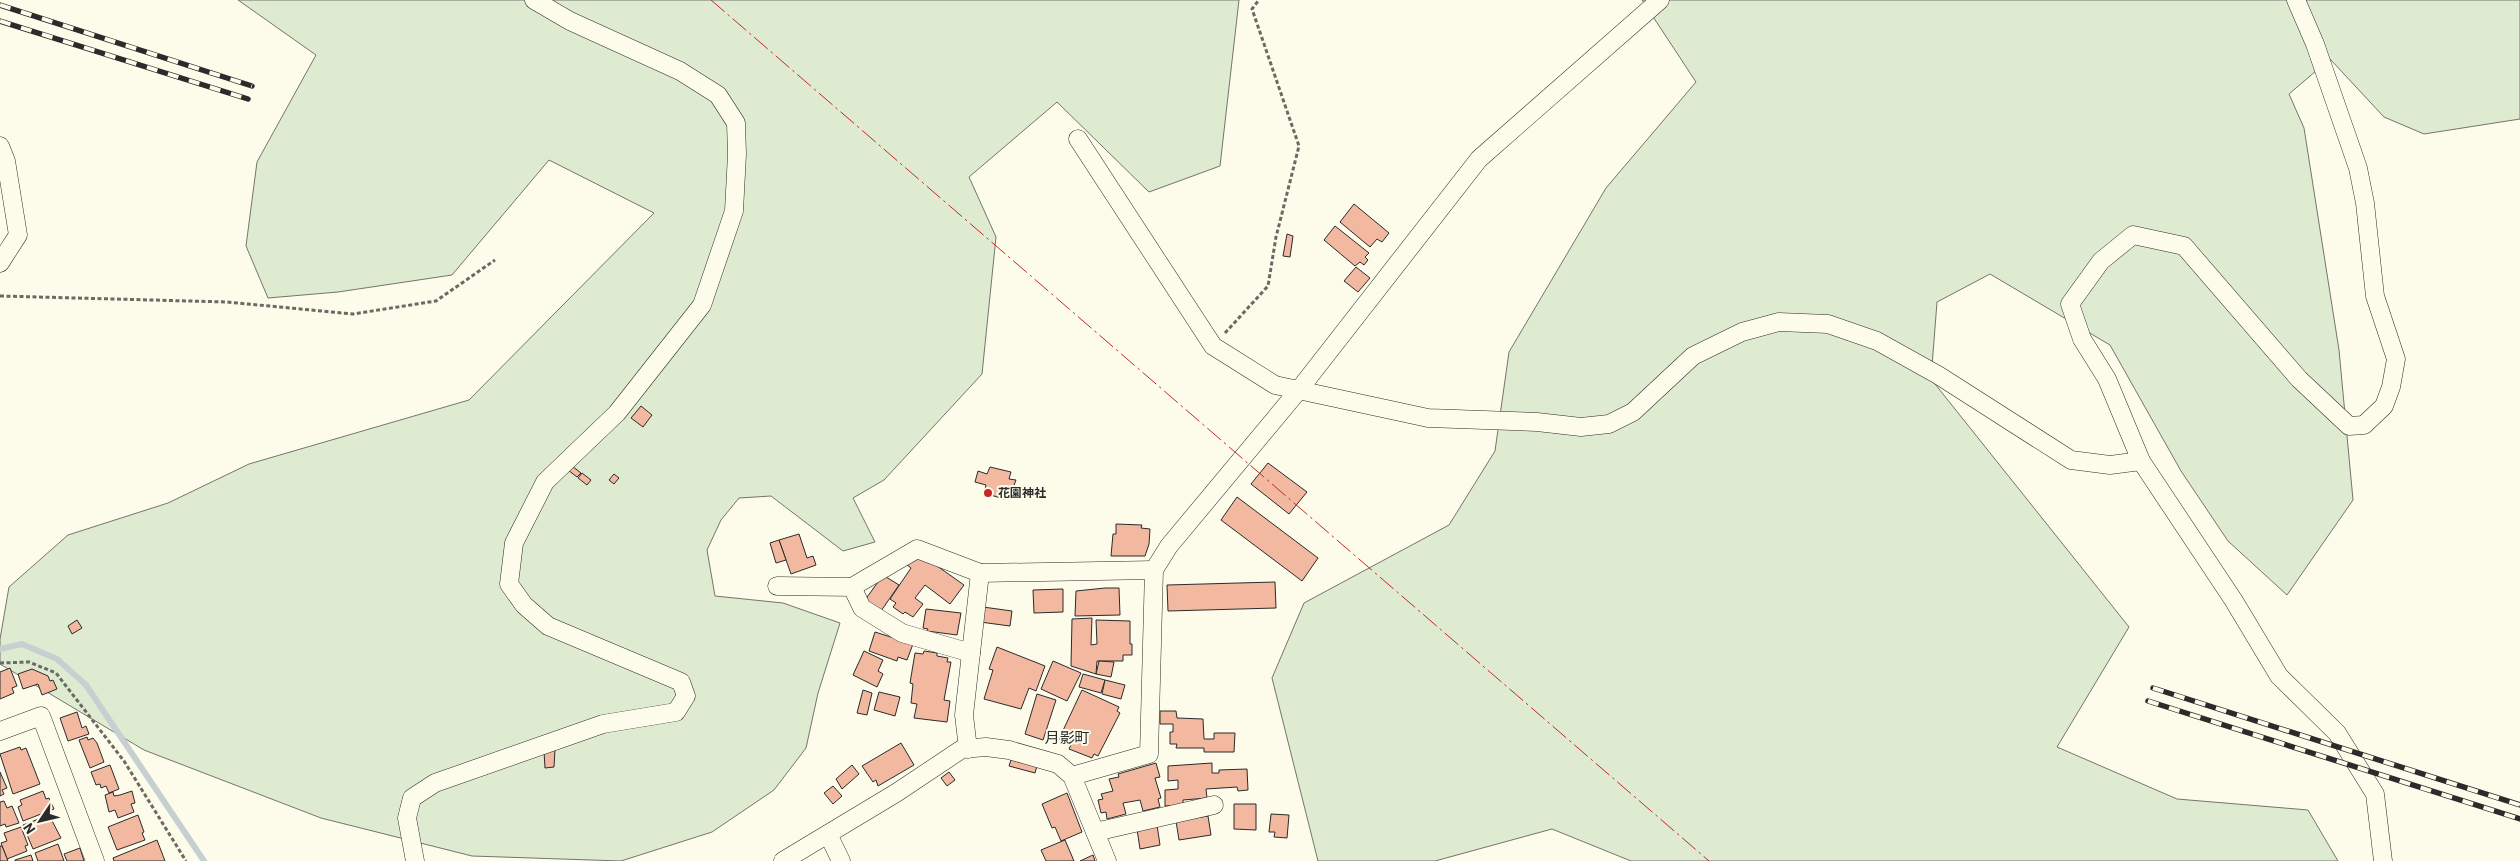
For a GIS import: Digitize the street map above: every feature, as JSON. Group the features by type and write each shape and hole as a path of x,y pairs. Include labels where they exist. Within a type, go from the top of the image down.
{"street":[{"path":"415,861 408,818 412,798 435,783 603,724 676,712 686,696 680,682 548,626 524,606 509,584 514,543 545,482 617,412 702,305 734,211 736,124 718,96 680,71 570,21 534,0"},
{"path":"1072,776 1149,754 1154,570 1169,546 1298,391 1479,159 1660,0"},
{"path":"2296,0 2315,44 2358,168 2365,203 2375,296 2396,358 2392,387 2384,406 2364,425 2349,426 2299,379 2184,246 2133,234 2101,261 2070,304 2082,339 2107,379 2141,461 2234,601 2280,676 2338,733 2376,794 2383,861"},
{"path":"1078,139 1213,346 1275,385 1428,418 1537,422 1581,427 1608,424 1633,412 1693,356 1742,332 1779,322 1828,324 1877,341 1938,375 2070,460 2110,465 2141,461"},
{"path":"0,146 6,161 18,235 0,263"},
{"path":"777,586 852,587 917,549 980,572 1154,570"},
{"path":"968,749 964,715 980,572"},
{"path":"852,587 862,608 902,633 971,653"},
{"path":"0,731 41,716 95,861"},
{"path":"783,861 896,793 962,749 986,747 1009,750 1058,764 1072,776 1107,861"},
{"path":"1095,832 1214,805"},
{"path":"828,834 841,861"}],"path":[{"path":"1213,346 1268,286 1276,237 1299,146 1252,9 1259,0"},
{"path":"0,296 227,302 353,314 436,301 495,260"},
{"path":"0,663 29,662 56,673 124,762 186,861"}],"green space":[{"path":"238,0 1239,0 1220,166 1149,192 1057,102 969,177 996,237 982,374 884,480 853,498 875,542 843,551 771,496 739,498 721,520 707,550 715,596 783,603 840,623 818,693 806,748 774,790 712,832 621,861 472,856 321,818 144,750 0,664 0,639 9,587 68,535 168,503 249,464 469,400 654,213 549,160 452,275 338,292 268,298 246,246 257,162 316,55"},
{"path":"1642,0 2520,0 2520,119 2424,134 2384,117 2330,59 2289,94 2304,128 2339,350 2353,500 2287,595 2228,541 2181,471 2110,345 1990,274 1937,302 1931,379 2129,627 2057,747 2177,799 2308,810 2338,861 1631,861 1552,829 1435,861 1318,861 1272,678 1304,603 1449,525 1495,451 1509,352 1606,188 1696,82"}],"building":[{"path":"1354,204 1389,233 1382,242 1377,239 1370,247 1340,222"},
{"path":"1335,226 1369,253 1365,257 1368,260 1364,265 1360,262 1355,266 1324,240"},
{"path":"1287,234 1293,236 1290,257 1283,256"},
{"path":"1356,267 1370,278 1358,292 1344,281"},
{"path":"641,406 652,415 643,427 631,418"},
{"path":"1268,463 1307,492 1289,514 1251,484"},
{"path":"572,466 581,473 577,477 568,470"},
{"path":"990,467 1011,472 1009,479 1016,480 1011,493 1006,491 1004,499 984,493 986,485 975,482 978,471 987,474"},
{"path":"582,473 591,480 587,485 578,478"},
{"path":"614,474 619,478 614,484 609,480"},
{"path":"1237,497 1318,558 1302,581 1221,520"},
{"path":"1116,524 1142,525 1141,528 1150,529 1149,544 1145,556 1111,556 1113,534 1116,534"},
{"path":"799,534 807,558 813,556 816,565 791,574 779,540"},
{"path":"779,540 786,560 776,563 770,543"},
{"path":"915,556 929,563 930,561 964,585 950,604 925,585 915,598 923,604 913,617 905,612 903,614 893,607 896,603 890,599 911,568 906,564"},
{"path":"883,575 899,585 881,611 865,600"},
{"path":"1275,582 1276,608 1168,611 1167,585"},
{"path":"1119,588 1120,615 1075,616 1076,591"},
{"path":"1063,589 1063,612 1034,613 1033,590"},
{"path":"983,607 1012,611 1010,626 980,622"},
{"path":"926,609 961,613 957,635 927,631 928,629 923,628"},
{"path":"1092,618 1091,645 1097,644 1096,620 1130,621 1130,644 1132,644 1132,655 1123,655 1123,661 1097,661 1096,674 1071,666 1072,619"},
{"path":"77,620 82,628 72,634 68,626"},
{"path":"875,632 913,644 907,660 898,657 897,661 869,651"},
{"path":"997,647 1045,666 1036,691 1029,688 1021,709 984,699 993,670 989,669"},
{"path":"864,651 883,660 878,671 883,674 877,687 853,675"},
{"path":"924,651 937,653 937,656 948,658 947,662 951,662 944,700 950,701 947,722 914,718 917,704 911,703 913,684 910,683 915,653 923,654"},
{"path":"1053,661 1081,673 1067,701 1041,689"},
{"path":"1099,661 1114,662 1111,677 1096,674"},
{"path":"10,668 17,686 12,688 14,693 0,699 0,672"},
{"path":"32,669 48,676 50,681 53,680 57,689 42,695 38,684 23,689 18,674"},
{"path":"1083,674 1105,680 1101,693 1079,687"},
{"path":"1105,680 1125,685 1121,699 1102,694"},
{"path":"863,690 872,693 867,715 857,713"},
{"path":"1082,690 1119,707 1117,711 1120,713 1098,756 1094,754 1092,758 1069,749 1071,745 1059,739"},
{"path":"879,692 900,697 895,716 874,710"},
{"path":"1037,694 1056,700 1043,740 1025,734"},
{"path":"1160,711 1176,711 1177,718 1203,719 1204,739 1214,739 1214,733 1235,733 1234,752 1204,752 1204,748 1176,748 1177,744 1170,744 1170,732 1173,732 1173,724 1160,724"},
{"path":"77,712 82,728 86,726 89,734 68,741 60,718"},
{"path":"87,737 88,740 93,738 97,743 104,762 90,768 79,740"},
{"path":"901,743 914,765 878,786 876,780 873,782 862,766"},
{"path":"20,747 21,750 26,748 40,784 13,794 0,754"},
{"path":"555,749 554,767 545,768 544,751"},
{"path":"1011,760 1037,766 1035,773 1009,766"},
{"path":"1156,763 1160,777 1155,778 1161,798 1158,799 1160,807 1143,811 1140,800 1123,803 1126,814 1107,819 1106,812 1101,813 1098,800 1103,799 1101,794 1113,791 1109,779 1119,777 1118,774"},
{"path":"1212,763 1212,773 1219,773 1219,770 1247,769 1248,790 1238,791 1237,787 1206,789 1207,798 1183,800 1183,805 1165,806 1165,790 1178,789 1178,780 1168,781 1168,766"},
{"path":"110,765 119,789 109,793 106,786 101,788 100,784 96,785 91,772"},
{"path":"852,765 859,774 842,789 836,779"},
{"path":"0,772 7,788 2,790 4,794 0,796"},
{"path":"949,772 955,780 947,786 941,778"},
{"path":"833,786 842,796 833,804 824,793"},
{"path":"43,791 46,799 49,798 54,809 23,821 18,807 22,805 20,800"},
{"path":"132,791 135,803 131,804 134,812 118,818 115,810 109,812 105,795 113,792 114,796"},
{"path":"1067,793 1082,832 1061,841 1055,827 1052,828 1042,804"},
{"path":"4,801 7,808 12,806 19,823 6,827 5,824 0,826 0,802"},
{"path":"1234,804 1256,804 1256,830 1234,829"},
{"path":"1271,814 1289,815 1287,838 1274,837 1275,832 1269,832"},
{"path":"49,815 61,838 33,849 23,825"},
{"path":"138,815 145,840 117,850 108,827"},
{"path":"1208,816 1211,835 1179,840 1176,821"},
{"path":"1157,825 1160,845 1140,849 1137,829"},
{"path":"21,827 28,845 25,846 27,851 7,859 1,843 7,841 4,833"},
{"path":"157,840 165,861 114,861 113,858"},
{"path":"1065,840 1074,861 1046,861 1041,850"},
{"path":"58,844 64,861 38,861 35,853"},
{"path":"0,846 2,846 8,861 0,861"},
{"path":"80,848 84,861 67,861 64,854"},
{"path":"31,855 33,861 15,861 15,860"},
{"path":"1093,855 1095,861 1080,861"}],"waterway":[{"path":"0,649 22,644 57,659 86,685 204,861"}],"railway":[{"path":"0,5 252,86"},
{"path":"0,21 248,99"},
{"path":"2153,688 2520,805"},
{"path":"2148,701 2520,819"}],"power":[{"path":"711,0 1709,861"}],"place":[{"name":"花園神社","path":"988,493"}],"district":[{"name":"月影町","path":"1067,738"}]}
